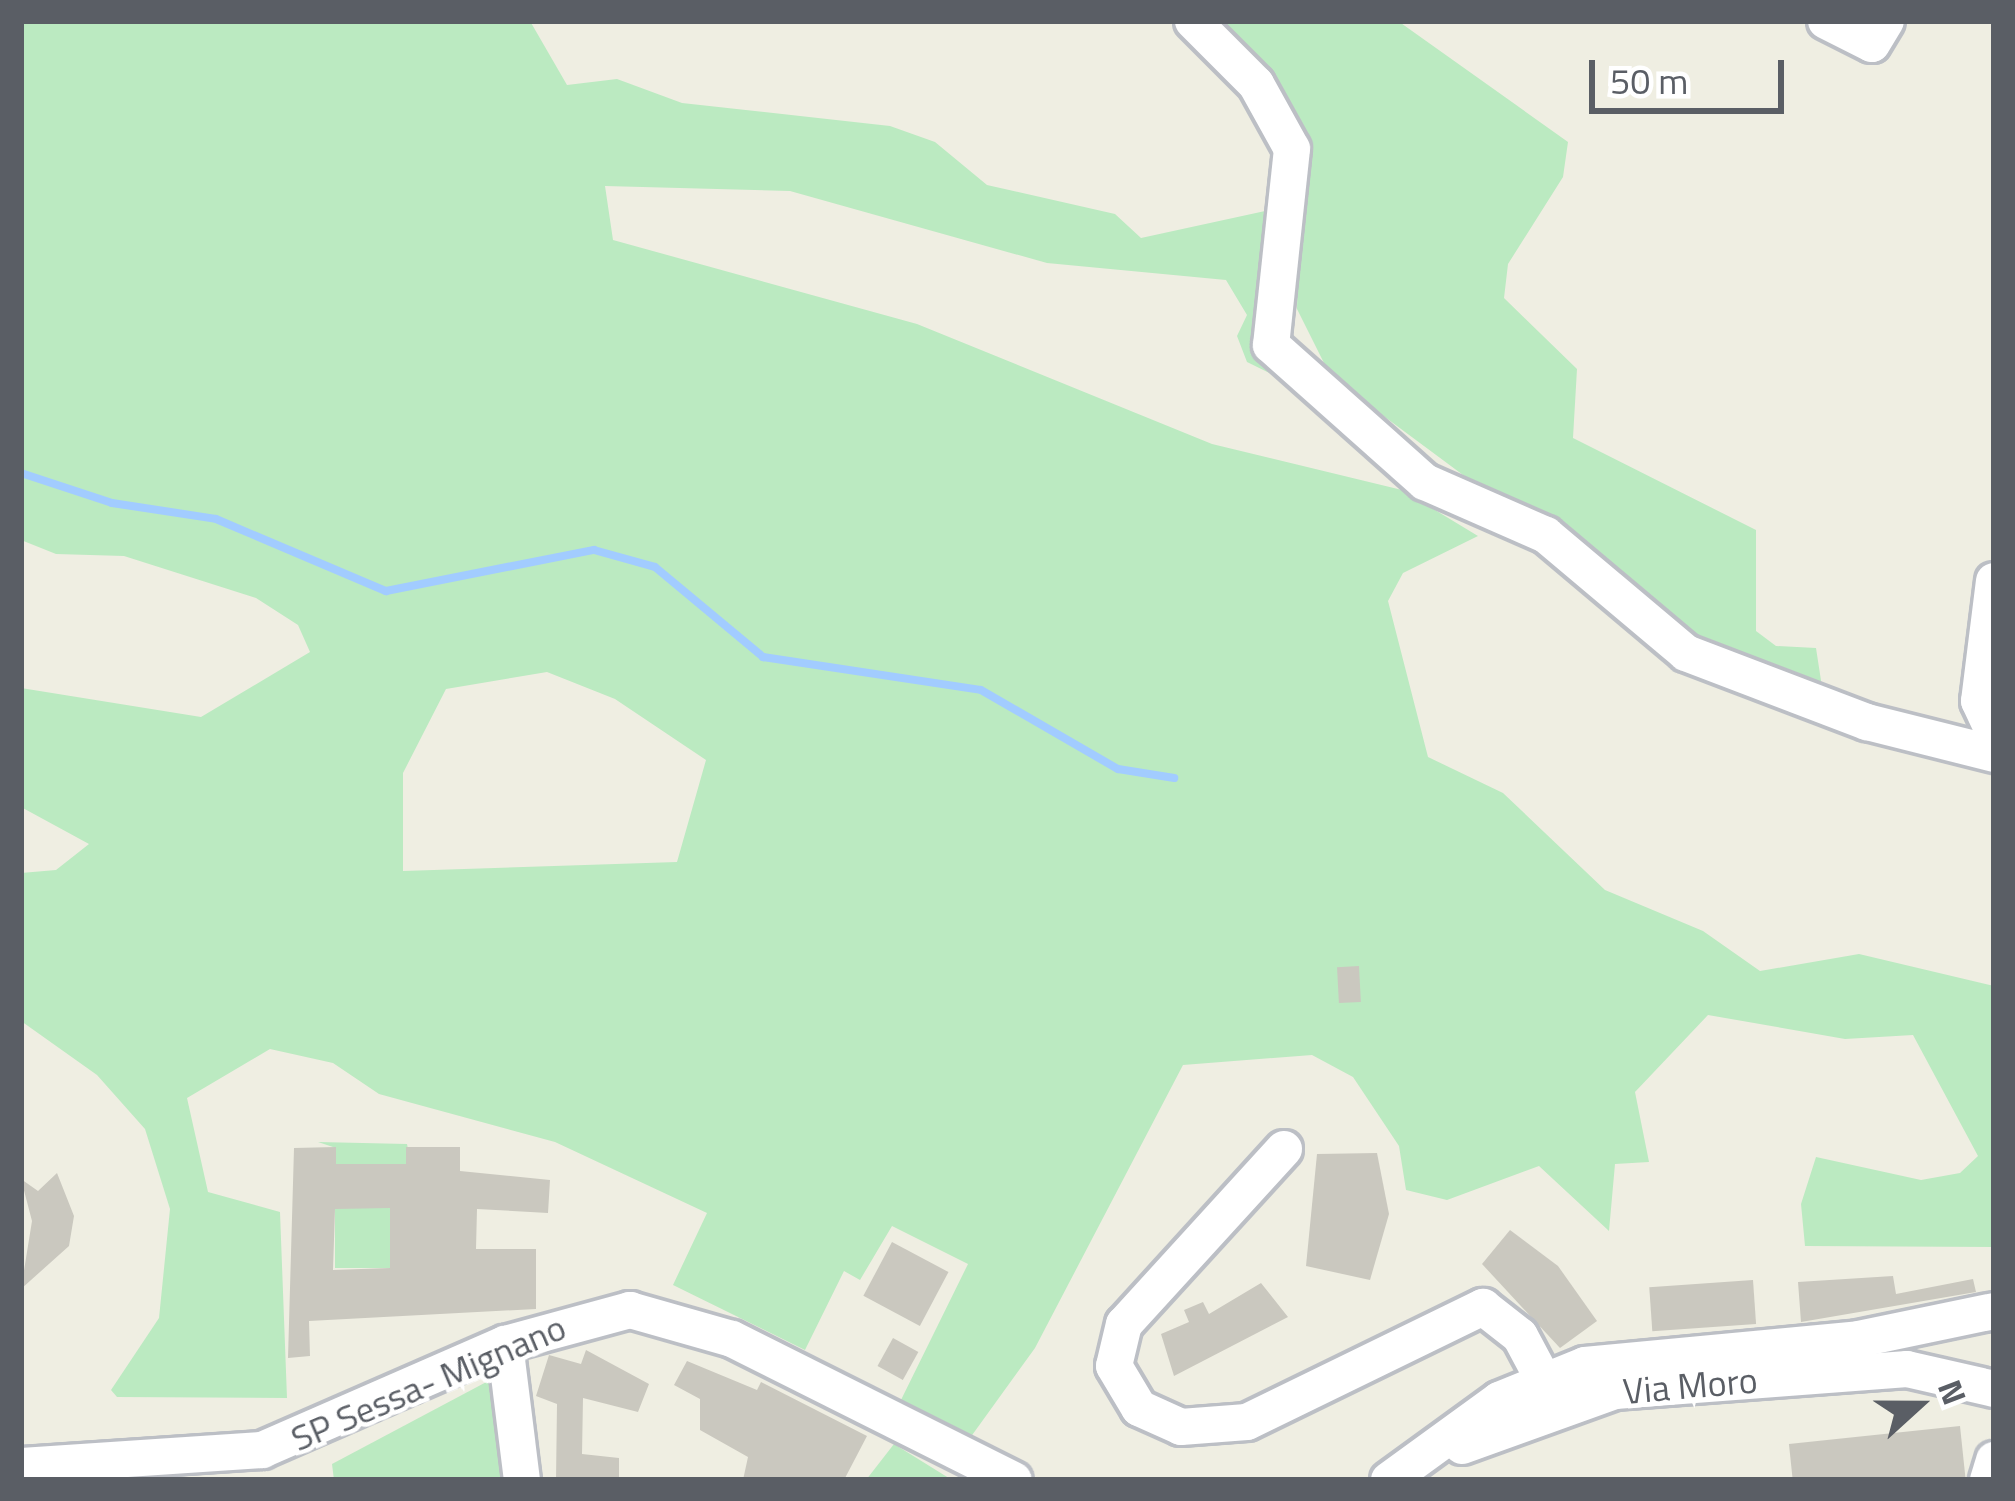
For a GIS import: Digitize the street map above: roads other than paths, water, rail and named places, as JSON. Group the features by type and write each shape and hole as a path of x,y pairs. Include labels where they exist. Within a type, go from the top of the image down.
{"street":[{"path":"1193,21 1256,84 1292,149 1271,345 1425,482 1546,535 1686,653 1868,722 1994,754"},
{"path":"1826,21 1871,44 1886,21"},
{"path":"1994,581 1978,701 1994,733"},
{"path":"1284,1149 1124,1324 1114,1366 1139,1408 1181,1426 1246,1422 1483,1307 1520,1336 1543,1379"},
{"path":"1394,1477 1543,1379 1606,1360 1858,1339 1994,1311"},
{"name":"SP Sessa- Mignano","path":"21,1466 208,1469 298,1438 505,1344 603,1313 670,1315 1014,1480"},
{"path":"505,1344 522,1480"},
{"name":"Via Moro","path":"1394,1477 1615,1391 1907,1369 1994,1389"},
{"path":"1988,1480 1994,1460"}],"waterway":[{"path":"21,473 112,503 216,519 386,591 594,550 655,567 763,657 981,690 1118,769 1174,778"}]}
